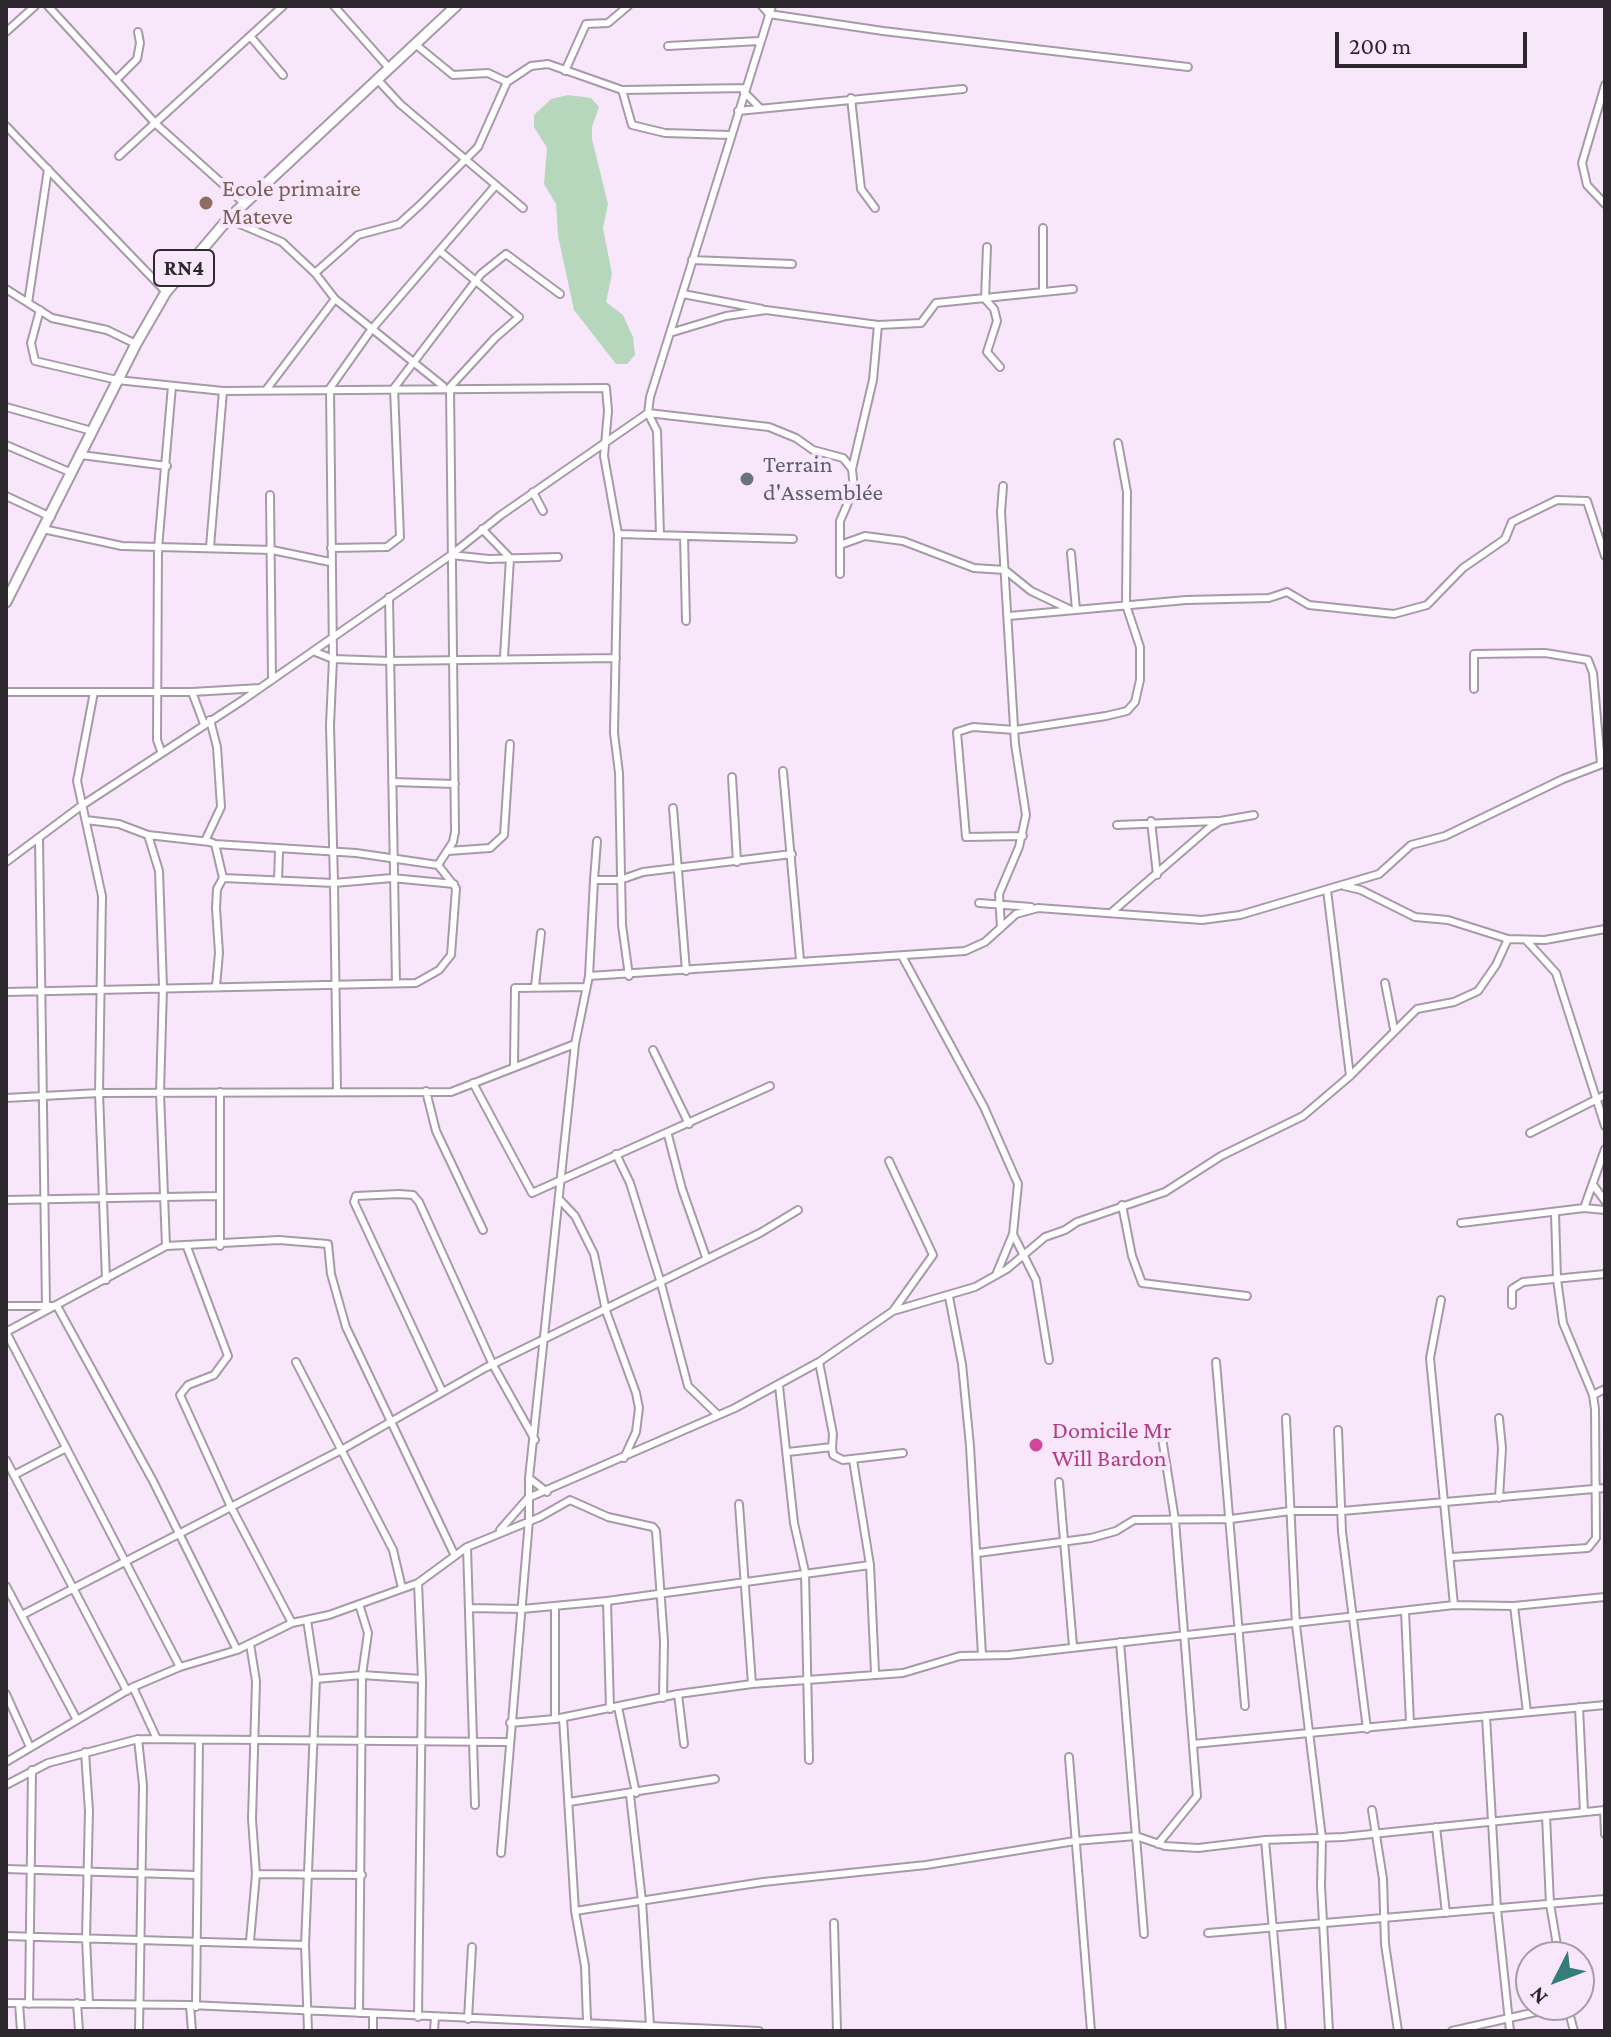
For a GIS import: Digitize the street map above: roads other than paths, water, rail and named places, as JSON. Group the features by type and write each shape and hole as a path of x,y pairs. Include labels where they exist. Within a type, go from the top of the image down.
{"highway":[{"name":"RN4","path":"6,602 117,380 166,292 228,219 456,6"}],"street":[{"path":"6,32 35,6"},
{"path":"48,6 157,125 245,204"},
{"path":"119,156 157,125 283,6"},
{"path":"334,6 389,68"},
{"path":"565,71 586,24 608,23 628,6"},
{"path":"762,6 770,10 1188,67"},
{"path":"660,535 657,431 648,413 650,397 673,332 692,260 770,10"},
{"path":"116,80 137,59 140,43 138,32"},
{"path":"250,36 283,75"},
{"path":"668,46 759,41"},
{"path":"415,44 453,75 488,73 507,82"},
{"path":"315,273 358,235 402,222 478,147 507,82 539,64 622,90 745,90"},
{"path":"377,79 400,104 523,208"},
{"path":"1605,85 1582,163 1587,185 1605,204"},
{"path":"738,111 963,89"},
{"path":"622,90 632,125 665,133 730,135"},
{"path":"745,90 759,107"},
{"path":"851,98 861,189 875,208"},
{"path":"6,126 166,292"},
{"path":"6,139 18,139"},
{"path":"28,303 48,169"},
{"path":"337,1090 330,725 333,659 330,388 371,330 496,185"},
{"path":"228,219 282,242 315,273 335,299 447,387"},
{"path":"1043,228 1043,291"},
{"path":"987,247 985,299 997,315 987,352 1000,367"},
{"path":"438,865 448,851 455,832 456,710 451,659 447,387 519,317 441,252"},
{"path":"331,548 387,547 400,537 394,388 412,360 475,282 506,254 560,294"},
{"path":"692,260 792,264"},
{"path":"6,289 58,320 107,330 136,344"},
{"path":"683,294 744,303 766,310 878,325 921,323 936,303 1073,289"},
{"path":"266,390 335,299"},
{"path":"743,312 744,303"},
{"path":"40,310 31,343 35,361 117,380 223,391 606,388 605,466 618,534 614,733 619,773 620,880 629,976"},
{"path":"673,332 743,312 766,310"},
{"path":"840,574 840,516 854,489 852,469 873,380 878,325"},
{"path":"161,751 157,740 158,548 172,386"},
{"path":"210,547 223,391"},
{"path":"6,407 92,431"},
{"path":"6,862 81,806 272,680 451,555 533,492 648,413 769,427 813,450 839,456 852,469"},
{"path":"1023,836 969,839 965,834 957,730 993,726 1015,730 1106,716 1131,707 1138,695 1140,647 1126,605 1127,492 1118,443"},
{"path":"6,445 72,473"},
{"path":"81,455 167,466"},
{"path":"1001,928 998,904 1023,836 1025,802 1015,730 1003,486"},
{"path":"533,492 543,511"},
{"path":"270,495 272,680"},
{"path":"6,496 51,517"},
{"path":"1009,616 1126,605 1269,598 1287,592 1309,605 1332,609 1383,615 1410,610 1427,605 1471,560 1492,550 1507,536 1512,522 1557,500 1587,501 1605,556"},
{"path":"43,529 122,546 272,550 330,562"},
{"path":"482,529 510,558 504,657"},
{"path":"618,534 793,539"},
{"path":"684,536 686,621"},
{"path":"840,545 865,536 882,536 974,568 1005,570 1031,591 1073,610"},
{"path":"1071,553 1073,610"},
{"path":"451,555 558,557"},
{"path":"389,597 391,858 396,983"},
{"path":"313,651 333,659 390,661 504,657 616,658"},
{"path":"979,903 1219,919 1379,874 1411,845 1445,836 1563,779 1603,764 1593,673 1588,660 1545,653 1474,654 1474,689"},
{"path":"6,692 192,692 260,688"},
{"path":"94,692 80,757 81,806 102,896 99,1093 106,1280"},
{"path":"192,692 217,747 221,807 205,841"},
{"path":"448,851 490,848 504,835 510,744"},
{"path":"783,771 800,960"},
{"path":"732,777 737,862"},
{"path":"392,782 455,784"},
{"path":"673,808 686,971"},
{"path":"1117,825 1151,821 1220,821 1254,815"},
{"path":"6,992 336,982 416,983 430,978 451,955 456,918 454,884 438,865 391,858 215,844 148,835 119,824 86,820"},
{"path":"1151,821 1157,875"},
{"path":"1112,912 1220,821"},
{"path":"148,835 159,871 163,987 160,1093 166,1246"},
{"path":"39,839 46,1307"},
{"path":"501,1853 529,1520 529,1478 575,1044 589,976 597,841"},
{"path":"215,844 223,878 217,889 219,953 216,986"},
{"path":"278,880 279,851"},
{"path":"594,880 620,880 643,872 792,854"},
{"path":"223,878 334,883 392,878 454,884"},
{"path":"1341,886 1361,890 1415,917 1462,923 1508,939 1545,940 1605,929"},
{"path":"1327,890 1350,1076"},
{"path":"589,976 629,976 977,948 1016,914 1038,908"},
{"path":"535,986 541,933"},
{"path":"893,1311 949,1297 996,1275 1045,1237 1122,1205 1165,1192 1221,1156 1303,1116 1350,1076 1417,1009 1454,1002 1478,991 1496,965 1508,939"},
{"path":"1526,940 1556,973 1605,1126"},
{"path":"902,956 984,1107 1018,1184 1013,1234 996,1275"},
{"path":"1385,983 1394,1029"},
{"path":"514,1065 512,991 518,986 586,987"},
{"path":"6,1098 99,1093 451,1092 514,1065 575,1044"},
{"path":"653,1050 689,1124"},
{"path":"473,1083 529,1191 536,1193 770,1086"},
{"path":"426,1091 439,1138 483,1230"},
{"path":"220,1092 217,1196 221,1220 220,1246"},
{"path":"1530,1133 1605,1095"},
{"path":"668,1135 682,1189 706,1257"},
{"path":"1584,1208 1605,1149"},
{"path":"616,1154 630,1183 688,1386 717,1414"},
{"path":"498,1533 528,1498 624,1458 779,1386 893,1311 933,1255 889,1161"},
{"path":"1594,1186 1605,1201"},
{"path":"442,1391 354,1202 356,1196 413,1195 493,1365 535,1440"},
{"path":"6,1200 217,1196"},
{"path":"560,1200 583,1229 594,1254 606,1311 627,1362 639,1408 636,1432 624,1458"},
{"path":"1122,1205 1132,1256 1142,1283 1247,1296"},
{"path":"1461,1223 1584,1208 1605,1210"},
{"path":"22,1615 343,1449 442,1391 606,1311 706,1257 760,1233 798,1210"},
{"path":"1452,1557 1588,1548 1596,1538 1593,1395 1563,1323 1557,1279 1555,1213"},
{"path":"1013,1234 1039,1289 1049,1360"},
{"path":"180,1667 6,1332 166,1246 220,1246 279,1240 328,1244 331,1274 346,1327 455,1556"},
{"path":"187,1247 228,1356 214,1375 188,1385 180,1395 231,1507 292,1623"},
{"path":"1512,1305 1512,1289 1523,1282 1605,1274"},
{"path":"949,1297 962,1364 978,1553 982,1655"},
{"path":"1441,1300 1430,1358 1452,1557 1454,1605"},
{"path":"6,1306 57,1306"},
{"path":"57,1306 237,1650"},
{"path":"296,1362 393,1550 402,1588"},
{"path":"819,1362 836,1458 853,1460 903,1453"},
{"path":"1216,1362 1245,1706"},
{"path":"779,1386 794,1523 805,1572 809,1760"},
{"path":"1593,1395 1605,1389"},
{"path":"1286,1418 1296,1625 1305,1678 1306,1731 1322,1838 1329,2031"},
{"path":"1499,1418 1502,1448 1499,1498"},
{"path":"1158,1844 1195,1802 1175,1520 1160,1425"},
{"path":"1338,1430 1342,1511 1367,1729"},
{"path":"788,1452 832,1447"},
{"path":"14,1475 66,1448"},
{"path":"6,1460 72,1588 156,1737"},
{"path":"853,1460 870,1565 875,1672"},
{"path":"529,1478 550,1491 555,1507"},
{"path":"1059,1482 1073,1646"},
{"path":"978,1553 1116,1531 1134,1520 1231,1519 1290,1511 1342,1511 1605,1488"},
{"path":"6,1762 130,1689 180,1667 237,1650 292,1623 418,1583 467,1547 570,1500 608,1517 655,1528 663,1698"},
{"path":"739,1504 752,1684"},
{"path":"467,1547 475,1805"},
{"path":"470,1608 522,1609 607,1601 870,1565"},
{"path":"418,1583 422,1679 418,2017"},
{"path":"6,1586 77,1720"},
{"path":"510,1723 559,1719 678,1694 752,1684 875,1672 903,1673 960,1656 1296,1625 1454,1605 1514,1606 1605,1597"},
{"path":"607,1601 610,1709"},
{"path":"359,1604 368,1633 362,1675 359,2013"},
{"path":"555,1606 559,1719 569,1802 575,1911 585,1966 587,2021"},
{"path":"1514,1606 1527,1712"},
{"path":"1405,1611 1410,1723"},
{"path":"307,1620 316,1679 305,1945 308,2031"},
{"path":"1120,1642 1144,1934"},
{"path":"250,1644 256,1681 253,1739 256,1874 250,1941"},
{"path":"316,1679 362,1675 422,1679"},
{"path":"6,1694 30,1747"},
{"path":"678,1694 684,1744"},
{"path":"1193,1744 1605,1705"},
{"path":"618,1707 626,1731 633,1794 650,2025"},
{"path":"1579,1707 1584,1812"},
{"path":"1486,1716 1497,1909 1510,2031"},
{"path":"6,1785 32,1770 85,1752 156,1737 419,1744 508,1742"},
{"path":"138,1739 143,1785 138,1940 139,2031"},
{"path":"192,2031 197,1940 199,1740"},
{"path":"85,1752 89,1811 86,1938 89,2003"},
{"path":"1069,1757 1091,2031"},
{"path":"29,2004 32,1770"},
{"path":"569,1802 715,1779"},
{"path":"1372,1810 1398,2031"},
{"path":"575,1911 763,1882 926,1865 1075,1841 1136,1836 1158,1844 1198,1848 1604,1810 1605,1834"},
{"path":"1546,1816 1550,1904 1556,1941"},
{"path":"1436,1827 1446,1913"},
{"path":"1265,1840 1282,2031"},
{"path":"6,1869 196,1875"},
{"path":"256,1874 362,1875"},
{"path":"1208,1933 1605,1899"},
{"path":"834,1923 837,2031"},
{"path":"6,1936 305,1945"},
{"path":"468,2019 472,1947"},
{"path":"6,2003 306,2010 468,2019 587,2021 639,2028 650,2025 759,2031"},
{"path":"19,2003 21,2031"},
{"path":"77,2003 79,2031"},
{"path":"373,2014 373,2031"},
{"path":"1452,2031 1515,2015"},
{"path":"434,2031 435,2017"},
{"path":"526,2020 526,2031"}],"place":[{"name":"Ecole primaire Mateve","path":"206,203"},
{"name":"Terrain d'Assemblée","path":"747,479"},
{"name":"Domicile Mr Will Bardon","path":"1036,1445"}]}
